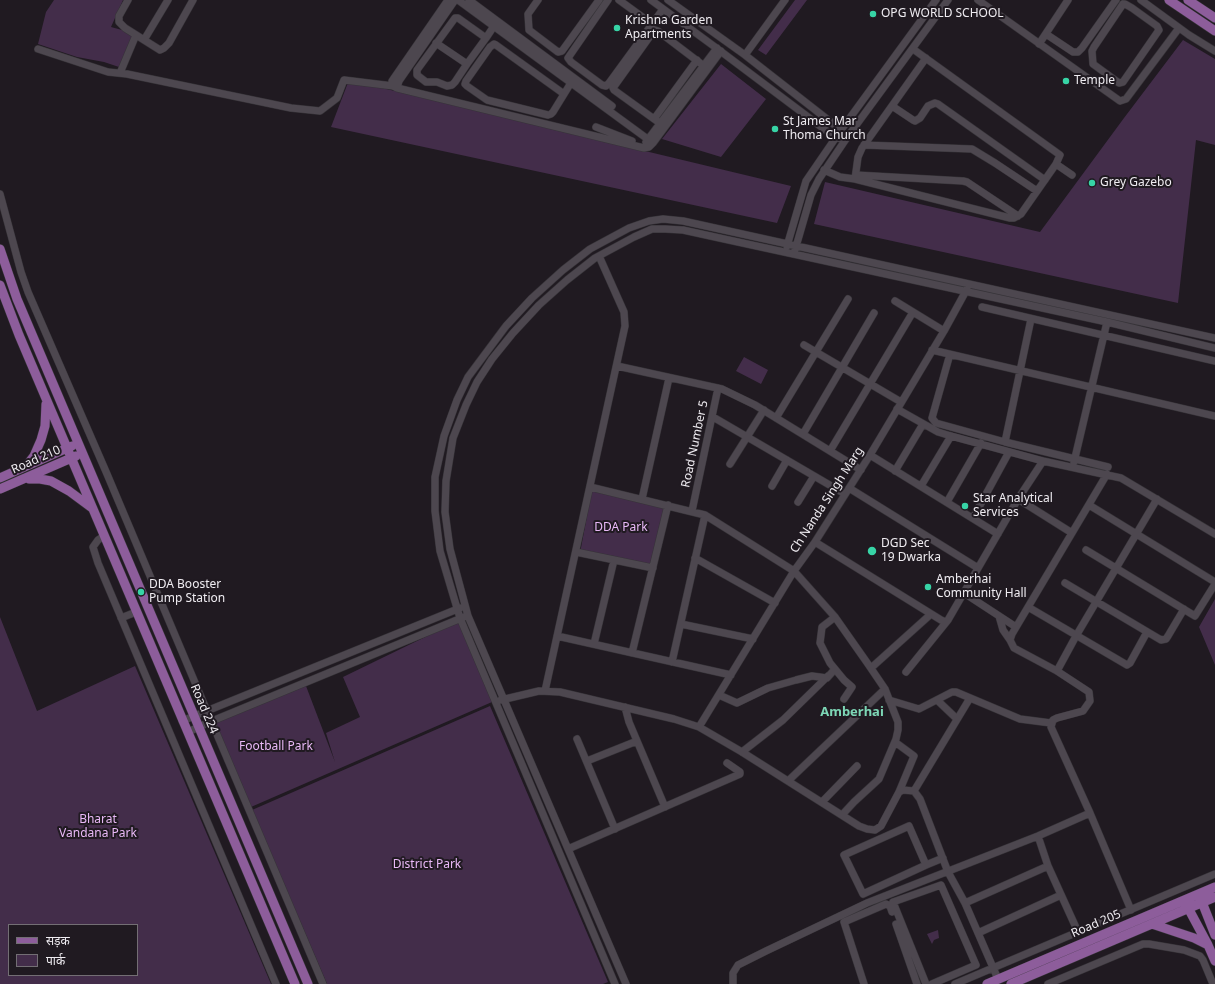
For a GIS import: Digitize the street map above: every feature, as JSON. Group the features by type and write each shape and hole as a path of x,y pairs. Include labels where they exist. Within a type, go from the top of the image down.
{"main road":[{"path":"1169,0 1215,31"},
{"path":"1188,0 1215,18"},
{"name":"Road 224","path":"0,250 14,292 308,984"},
{"name":"Road 224","path":"0,285 46,400 294,984"},
{"path":"25,467 34,456 43,433 45,426 46,400"},
{"name":"Road 210","path":"0,478 78,444"},
{"name":"Road 210","path":"0,489 82,453"},
{"path":"24,479 51,481 69,491 93,509"},
{"name":"Road 205","path":"987,984 1186,904 1200,898 1215,887"},
{"name":"Road 205","path":"1200,898 1215,897"},
{"path":"1200,898 1215,935"},
{"path":"1186,904 1208,944 1215,961"},
{"name":"Road 205","path":"1011,984 1152,924 1186,904"},
{"path":"1152,924 1208,944"}],"street":[{"path":"128,0 119,16 119,22 136,35 162,50 169,43 193,0"},
{"path":"144,40 168,0"},
{"path":"395,87 392,81 448,0"},
{"path":"395,87 455,0"},
{"path":"458,0 651,140"},
{"path":"469,0 598,96 651,140"},
{"path":"538,0 528,14 528,28 558,52 562,50 599,0"},
{"path":"606,86 602,85 571,62 568,58 608,0"},
{"path":"619,0 652,24"},
{"path":"651,0 836,138 846,139"},
{"path":"668,0 745,55 841,130 846,139"},
{"path":"745,55 785,0"},
{"path":"785,252 806,181 841,130 936,0"},
{"path":"794,254 811,195 824,170 948,0"},
{"path":"978,0 1120,101 1126,99 1179,28"},
{"path":"1039,44 1068,0"},
{"path":"1046,34 1073,52 1078,52 1116,0"},
{"path":"1132,8 1140,0 1179,28 1215,51"},
{"path":"1125,4 1132,8 1157,26 1159,30 1123,82 1119,83 1093,64 1092,51 1120,6 1125,4"},
{"path":"598,96 663,8"},
{"path":"486,38 456,18 416,70 417,75 426,82 437,82 450,86 452,85 486,38 494,26"},
{"path":"661,124 613,88 653,32 655,30 658,31 704,66"},
{"path":"120,73 136,35"},
{"path":"436,43 467,64"},
{"path":"564,94 494,44 490,47 465,84 486,100 548,115 553,112 572,83"},
{"path":"38,49 52,55 108,72 120,73 291,108 320,111 337,98 344,80 395,87 644,148 649,147 651,140 661,124 704,66 719,50"},
{"path":"856,177 1010,218 1018,216 1060,158 1059,153 913,49"},
{"path":"596,127 642,145 651,140 719,50"},
{"path":"856,177 858,157 864,145 926,58"},
{"path":"654,119 697,60"},
{"path":"892,106 915,121 920,118 928,106 935,103 938,104 1045,180"},
{"path":"864,145 972,150 1037,191"},
{"path":"1056,164 1072,175"},
{"path":"824,170 840,177 963,181 967,182 1018,216"},
{"path":"0,194 28,292 107,474 323,984"},
{"path":"615,984 456,609 440,551 435,511 435,477 444,436 457,400 468,377 484,354 506,326 532,298 562,270 590,249 629,228 649,221 663,219 683,221 797,245 1215,338"},
{"path":"626,984 468,616 450,550 445,512 446,481 453,438 466,404 477,382 512,333 539,305 585,266 634,237 652,229 665,229 683,230 966,291 1215,348"},
{"path":"545,691 617,366 625,320 624,312 600,256"},
{"path":"578,258 585,266"},
{"name":"Ch Nanda Singh Marg","path":"699,727 794,571 815,542 861,470 944,330 970,283"},
{"path":"776,418 848,299"},
{"path":"895,301 944,330"},
{"path":"982,308 1215,361"},
{"path":"830,451 913,312"},
{"path":"804,434 874,313"},
{"path":"1005,442 1031,319"},
{"path":"1135,329 1137,321"},
{"path":"1073,468 1106,322"},
{"path":"804,345 901,402"},
{"path":"932,350 1215,416"},
{"path":"950,354 932,418 933,421 1005,442 1075,459 1108,471 1215,534"},
{"name":"Road Number 5","path":"617,366 718,388 692,511"},
{"path":"642,499 669,378"},
{"path":"718,388 764,410 861,470"},
{"path":"730,464 764,410"},
{"path":"897,410 938,432 951,436 1073,468 1108,471"},
{"path":"713,417 814,476 847,491 978,568"},
{"path":"895,471 923,424"},
{"path":"921,486 951,436"},
{"path":"947,502 981,443"},
{"path":"973,518 1009,452"},
{"path":"870,455 998,534"},
{"path":"772,486 787,460"},
{"path":"906,672 948,620 1018,499 1043,461"},
{"path":"1010,640 1016,627 1108,471"},
{"path":"798,502 814,476"},
{"path":"590,487 705,515 794,571 835,617 885,690 898,722 895,742 879,779 842,815"},
{"path":"1018,499 1072,533"},
{"path":"1057,671 1096,601 1157,499"},
{"path":"632,653 668,505"},
{"path":"1086,550 1195,616 1215,583 1137,533 1088,505"},
{"path":"672,662 705,515"},
{"path":"104,536 98,540 93,547 94,554 276,984"},
{"path":"815,542 941,620 946,622 948,620"},
{"path":"576,552 653,568"},
{"path":"695,558 775,603"},
{"path":"594,644 614,560"},
{"path":"1065,583 1158,639 1166,639 1184,609"},
{"path":"964,593 1016,627"},
{"path":"182,721 465,606"},
{"path":"1028,607 1127,665 1130,663 1148,632"},
{"path":"121,618 136,612"},
{"path":"871,668 931,614"},
{"path":"188,732 198,726 468,616"},
{"path":"889,700 919,709 954,692 1020,719 1051,723 1057,718 1084,711 1090,701 1089,692 1057,671 1014,648 1003,630 999,616"},
{"path":"835,617 822,626 820,643 835,670 852,687 844,698"},
{"path":"681,624 753,639"},
{"path":"557,636 731,675"},
{"path":"742,752 783,720 835,670"},
{"path":"719,695 736,703 768,688 812,676 827,678 828,676"},
{"path":"495,701 539,690 560,692 674,719 699,727 742,752 842,815 867,829 875,830 881,826 885,820 914,756 895,742"},
{"path":"788,781 885,690"},
{"path":"914,791 970,698"},
{"path":"937,700 958,719"},
{"path":"625,707 637,741 666,807"},
{"path":"1051,723 1051,727 1090,813 1131,910"},
{"path":"577,739 615,829"},
{"path":"587,762 637,741"},
{"path":"568,849 740,774 740,772 727,763"},
{"path":"822,802 857,766"},
{"path":"899,792 903,790 914,791 920,799 948,872 965,903 998,979"},
{"path":"733,984 733,973 738,965 868,903 1038,836 1090,813"},
{"path":"926,865 909,826 844,855 863,894 943,858"},
{"path":"1038,836 1048,866 1078,932"},
{"path":"965,903 1048,866"},
{"path":"955,984 1215,874"},
{"path":"926,984 893,902 941,885 976,965 932,984"},
{"path":"1179,889 1186,904"},
{"path":"978,932 1061,895"},
{"path":"864,984 844,922 886,904 890,906 917,984"},
{"path":"1048,984 1143,944 1150,944 1184,950 1200,956 1213,984"}],"green space":[{"path":"54,0 123,0 111,27 133,33 122,68 104,62 77,57 38,44 46,12"},
{"path":"795,0 807,0 766,55 758,50"},
{"path":"1183,40 1215,59 1215,145 1196,140 1178,303 814,224 825,182 1040,232"},
{"path":"721,64 766,99 721,157 662,139"},
{"path":"349,80 791,186 777,223 331,127"},
{"path":"744,357 768,370 761,384 736,371"},
{"name":"DDA Park","path":"592,489 667,505 651,566 580,553"},
{"path":"1215,599 1215,665 1199,627"},
{"name":"Bharat Vandana Park","path":"0,617 37,711 135,666 271,984 0,984"},
{"name":"Football Park","path":"458,621 492,702 251,807 215,722 306,686 335,762 326,733 360,717 343,677"},
{"name":"District Park","path":"490,706 608,982 603,984 327,984 252,810"},
{"path":"938,930 939,938 934,940 932,944 927,934"}],"place":[{"name":"OPG WORLD SCHOOL","path":"873,14"},
{"name":"Krishna Garden Apartments","path":"617,28"},
{"name":"Temple","path":"1066,81"},
{"name":"St James Mar Thoma Church","path":"775,129"},
{"name":"Grey Gazebo","path":"1092,183"},
{"name":"Star Analytical Services","path":"965,506"},
{"name":"DGD Sec 19 Dwarka","path":"872,551"},
{"name":"Amberhai Community Hall","path":"928,587"},
{"name":"DDA Booster Pump Station","path":"141,592"}],"district":[{"name":"Amberhai","path":"852,712"}]}
